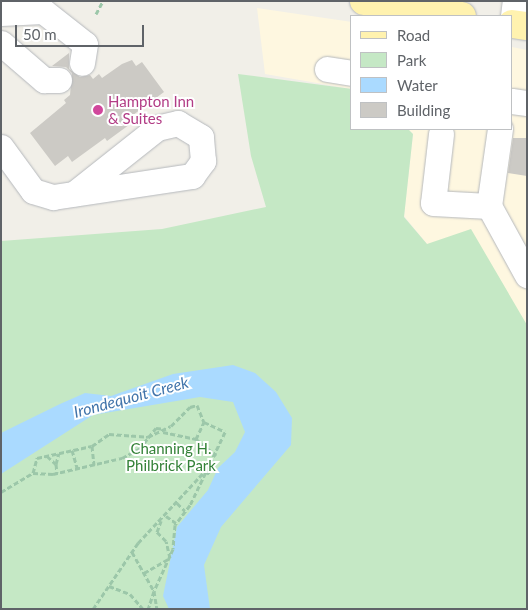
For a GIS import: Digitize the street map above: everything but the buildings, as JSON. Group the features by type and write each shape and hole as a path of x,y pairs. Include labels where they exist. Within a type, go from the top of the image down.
{"main road":[{"path":"364,1 455,15"},
{"path":"513,24 527,26"}],"lane":[{"path":"513,16 515,1"},
{"path":"1,13 43,11 85,44 82,64"},
{"path":"1,42 44,80 59,80"},
{"path":"327,69 350,73"},
{"path":"513,101 527,103"},
{"path":"500,130 489,206 527,275"},
{"path":"441,134 433,203 489,206"},
{"path":"1,147 34,191 54,197 75,193"}],"path":[{"path":"96,14 103,1"},
{"path":"33,473 37,458 92,446 109,434 148,437 164,430 190,407 197,405 204,422 225,432 216,454 205,471 185,511 176,523 170,558 154,591 148,609"},
{"path":"196,439 204,422"},
{"path":"164,430 196,439 216,454"},
{"path":"1,492 33,473 57,473 122,458 139,449 148,437"},
{"path":"92,446 94,465"},
{"path":"72,450 77,468"},
{"path":"57,473 56,464 59,453"},
{"path":"47,456 56,464"},
{"path":"205,471 211,475"},
{"path":"93,609 132,552 205,471"},
{"path":"177,503 185,511"},
{"path":"166,516 176,523"},
{"path":"161,520 158,532 166,541 170,558"},
{"path":"132,552 154,591 157,609"},
{"path":"144,573 170,558"},
{"path":"109,586 130,594 143,609"}],"shaded area":[{"path":"257,8 350,22 350,89 265,74"},
{"path":"513,47 527,50 526,325 427,244 404,216 413,134 409,130 513,130"}],"green space":[{"name":"Channing H. Philbrick Park","path":"238,74 350,89 350,130 409,130 413,134 404,217 427,244 471,229 527,325 527,609 1,609 1,241 162,229 266,207 251,156"}],"water":[{"name":"Irondequoit Creek","path":"233,365 255,373 276,392 292,418 291,445 221,527 204,565 210,609 169,609 163,596 177,527 208,490 218,468 235,452 245,432 233,402 200,397 93,415 1,474 1,433 60,404 85,393 111,396 173,374"}],"place":[{"name":"Hampton Inn & Suites","path":"98,110"}]}
